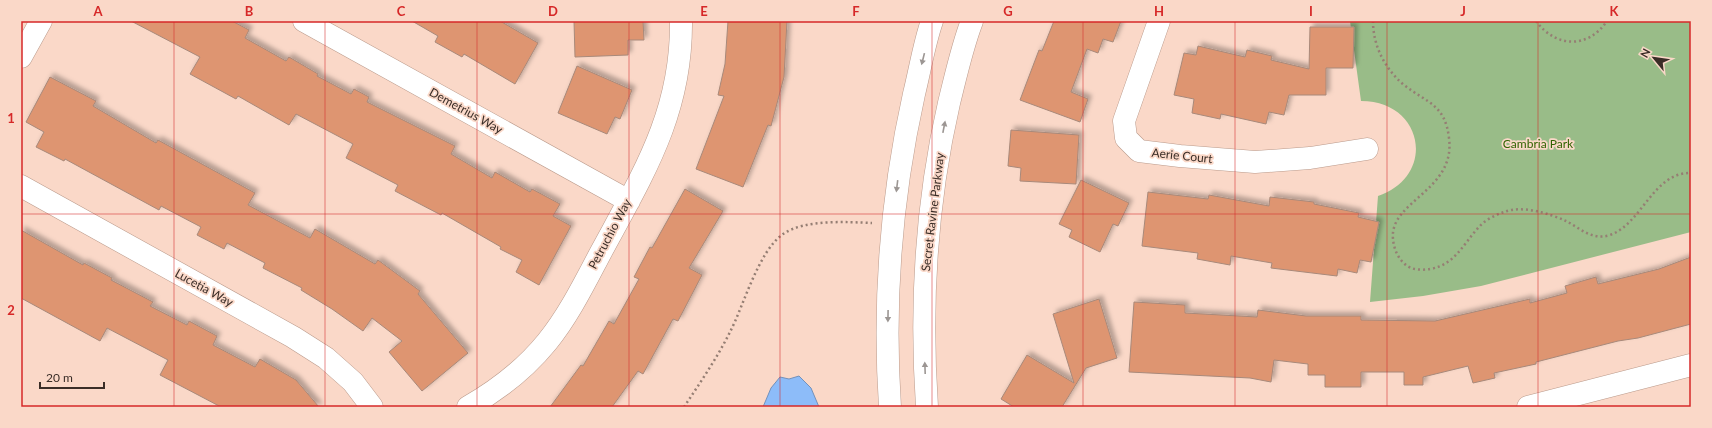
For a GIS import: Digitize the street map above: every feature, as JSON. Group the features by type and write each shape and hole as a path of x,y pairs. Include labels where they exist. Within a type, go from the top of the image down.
{"street":[{"path":"21,57 41,21"},
{"name":"Demetrius Way","path":"304,21 629,201"},
{"name":"Petruchio Way","path":"468,407 515,376 547,342 576,297 629,201 656,147 668,117 680,61 681,21"},
{"path":"890,407 887,326 888,267 892,224 898,172 908,121 932,21"},
{"name":"Secret Ravine Parkway","path":"927,407 923,324 925,269 929,221 944,126 955,78 972,21"},
{"name":"Aerie Court","path":"1159,21 1124,121 1126,138 1139,151 1255,162 1310,158 1367,149"},
{"name":"Lucetia Way","path":"21,186 293,337 326,358 353,382 372,407"},
{"path":"1528,407 1691,365"}],"path":[{"path":"1373,21 1372,32 1376,46 1385,62 1405,86 1434,105 1447,127 1449,154 1445,168 1430,187 1404,210 1395,225 1393,233 1394,248 1402,262 1412,269 1428,270 1444,265 1459,252 1480,226 1498,214 1512,210 1547,214 1567,222 1587,234 1596,236 1608,235 1616,232 1630,222 1663,184 1675,176 1691,173"},
{"path":"1536,21 1550,36 1570,42 1593,36 1607,21"},
{"path":"684,407 730,333 765,255 783,234 798,227 821,223 892,224"}],"green space":[{"name":"Cambria Park","path":"1350,21 1691,21 1691,232 1481,286 1423,296 1370,302 1378,196 1397,186 1409,173 1415,157 1415,141 1410,126 1399,113 1382,104 1361,101"}],"water":[{"path":"799,376 811,388 819,407 763,407 771,388 780,377 789,379"}],"building":[{"path":"131,21 232,21 249,30 245,38 286,61 289,57 318,74 317,76 351,94 354,89 369,97 367,102 455,146 451,154 492,178 495,172 530,192 532,189 560,204 553,216 571,226 539,285 516,272 522,260 500,249 501,247 442,213 441,215 395,191 398,185 346,158 353,144 296,114 289,125 238,96 236,99 190,74 200,57"},
{"path":"412,21 500,21 538,43 515,84 464,54 462,57 435,42 438,36"},
{"path":"574,21 643,21 644,40 628,40 628,55 575,57"},
{"path":"728,21 787,21 784,77 771,126 768,125 743,187 696,169 724,96 718,95 725,64"},
{"path":"1054,21 1121,21 1113,42 1103,39 1098,53 1087,49 1071,92 1088,99 1080,122 1020,100 1039,50 1042,51"},
{"path":"1310,27 1354,27 1353,68 1326,68 1326,95 1289,95 1284,115 1269,112 1266,124 1221,114 1220,119 1192,113 1194,99 1174,95 1184,53 1196,55 1198,46 1245,57 1247,50 1272,56 1271,60 1309,69"},
{"path":"577,66 632,90 620,119 615,117 607,134 558,113"},
{"path":"50,77 96,101 93,106 156,143 158,140 255,193 248,205 310,238 315,229 375,264 378,260 420,291 418,294 468,353 422,391 389,352 402,341 372,318 363,331 332,309 301,290 302,288 263,268 265,263 227,243 224,249 197,235 201,227 161,206 159,210 65,159 64,161 36,147 44,132 26,122"},
{"path":"1011,130 1079,135 1076,184 1020,181 1021,168 1008,166"},
{"path":"1081,180 1129,203 1118,226 1113,224 1100,252 1069,237 1072,230 1059,224"},
{"path":"685,189 723,211 689,268 702,275 678,321 673,319 643,374 638,371 612,407 550,407 581,365 583,366 609,321 614,324 639,279 634,277"},
{"path":"1148,192 1208,199 1209,195 1269,206 1270,197 1314,202 1314,204 1359,213 1358,217 1379,222 1371,262 1360,260 1357,273 1338,269 1337,276 1271,268 1272,263 1231,256 1230,265 1197,259 1198,253 1142,246"},
{"path":"21,230 83,265 84,263 112,278 111,280 153,302 150,306 187,325 189,321 217,336 213,345 255,367 260,359 296,380 319,407 221,407 160,375 168,360 107,328 100,341 21,298"},
{"path":"1691,257 1691,324 1536,362 1536,364 1494,373 1495,378 1473,383 1468,366 1423,377 1423,385 1404,385 1404,372 1361,372 1361,387 1325,387 1325,375 1308,375 1308,364 1274,360 1271,382 1250,378 1129,372 1134,302 1185,305 1185,313 1257,317 1258,310 1306,316 1361,316 1361,320 1435,321 1530,299 1530,303 1567,293 1565,286 1596,277 1598,284 1659,269"},
{"path":"1099,299 1117,358 1086,368 1062,407 1014,407 1001,399 1027,355 1074,383 1053,314"}]}
